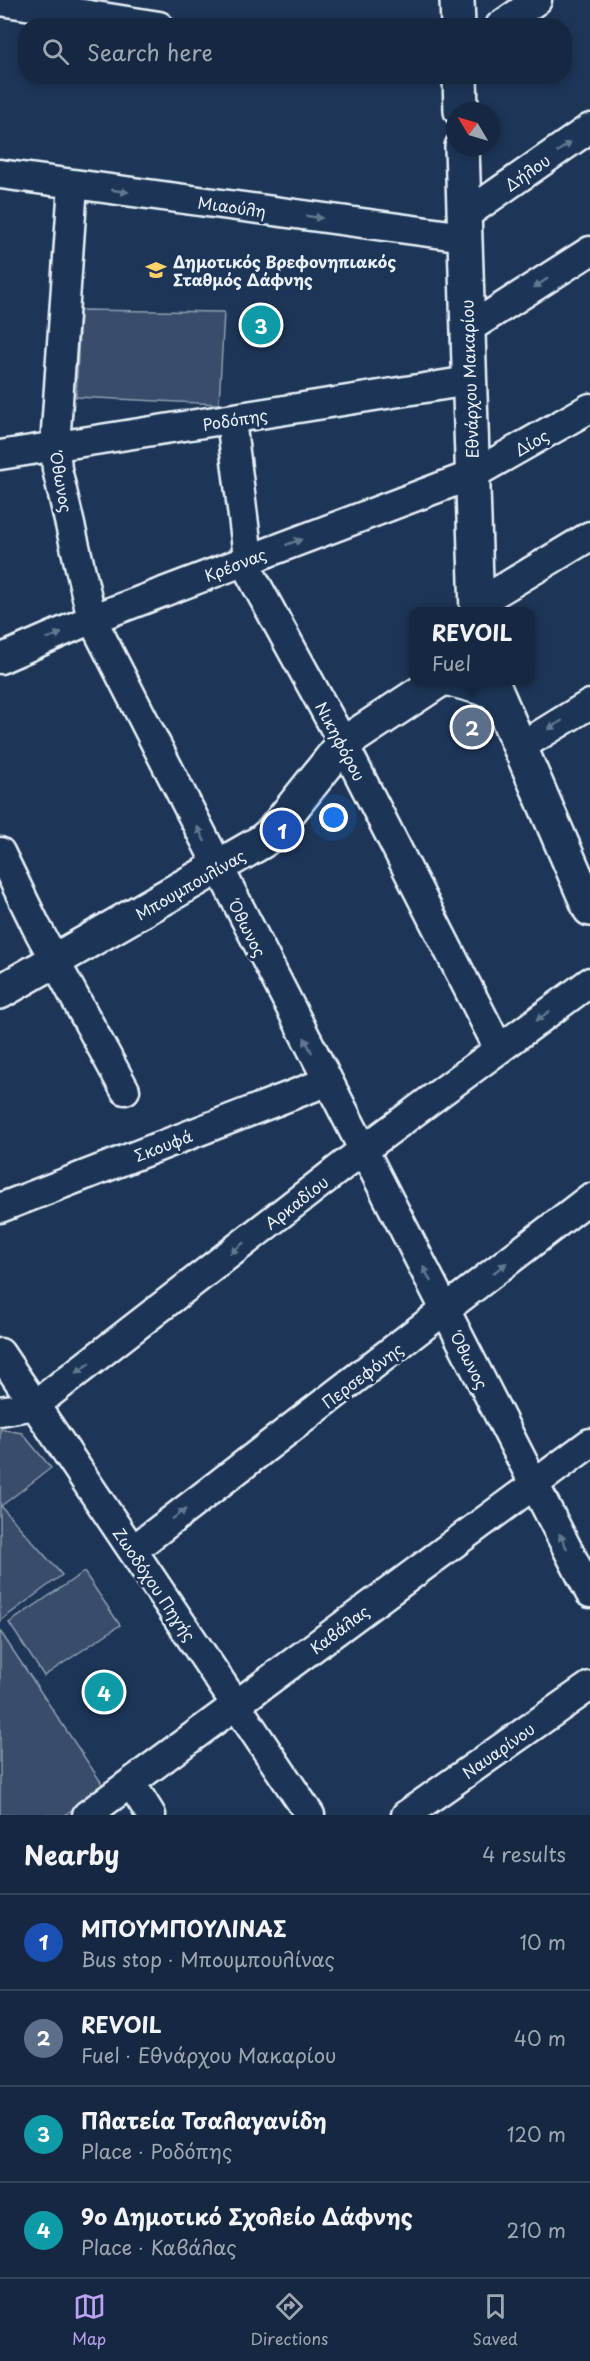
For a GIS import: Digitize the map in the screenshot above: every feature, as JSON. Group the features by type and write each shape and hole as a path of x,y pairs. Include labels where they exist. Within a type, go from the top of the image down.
{"street":[{"path":"457,0 458,18"},
{"path":"511,18 537,0"},
{"path":"0,2 106,18"},
{"path":"460,84 461,102"},
{"name":"Δήλου","path":"464,227 590,128"},
{"name":"Εθνάρχου Μακαρίου","path":"462,156 477,607"},
{"name":"Μιαούλη","path":"0,174 73,185 464,227"},
{"name":"Όθωνος","path":"73,185 55,445 57,469 92,619 326,1082 590,1593"},
{"path":"468,329 590,251"},
{"name":"Ροδόπης","path":"0,454 231,420 469,381"},
{"name":"Δίος","path":"472,476 590,408"},
{"name":"Νικηφόρου","path":"231,420 250,573 343,744 499,1049"},
{"name":"Κρέσνας","path":"0,659 92,619 472,476"},
{"path":"479,607 590,536"},
{"name":"Μπουμπουλίνας","path":"0,993 218,867 272,832 343,744 433,685"},
{"path":"496,692 590,909"},
{"path":"520,747 590,704"},
{"path":"0,852 125,1090"},
{"name":"Αρκαδίου","path":"0,1411 35,1405 363,1150 590,982"},
{"name":"Σκουφά","path":"0,1208 326,1082"},
{"name":"Περσεφόνης","path":"132,1550 446,1311 590,1198"},
{"name":"Ζωοδόχου Πηγής","path":"0,1353 310,1815"},
{"name":"Καβάλας","path":"87,1815 590,1443"},
{"name":"Ναυαρίνου","path":"406,1815 590,1686"},
{"path":"131,1783 151,1815"}],"lane":[{"path":"449,685 496,692"}],"shaded area":[{"path":"80,310 224,312 219,404 76,397"},
{"path":"0,1429 22,1433 51,1468 1,1506 62,1575 0,1621"},
{"path":"84,1572 120,1625 44,1676 9,1623"},
{"path":"0,1631 103,1785 65,1815 0,1815"}],"place":[{"name":"Δημοτικός Βρεφονηπιακός Σταθμός Δάφνης","path":"156,270"},
{"name":"Πλατεία Τσαλαγανίδη","path":"261,325"},
{"name":"REVOIL","path":"472,727"},
{"name":"ΜΠΟΥΜΠΟΥΛΙΝΑΣ","path":"282,830"},
{"name":"9ο Δημοτικό Σχολείο Δάφνης","path":"104,1692"}]}
